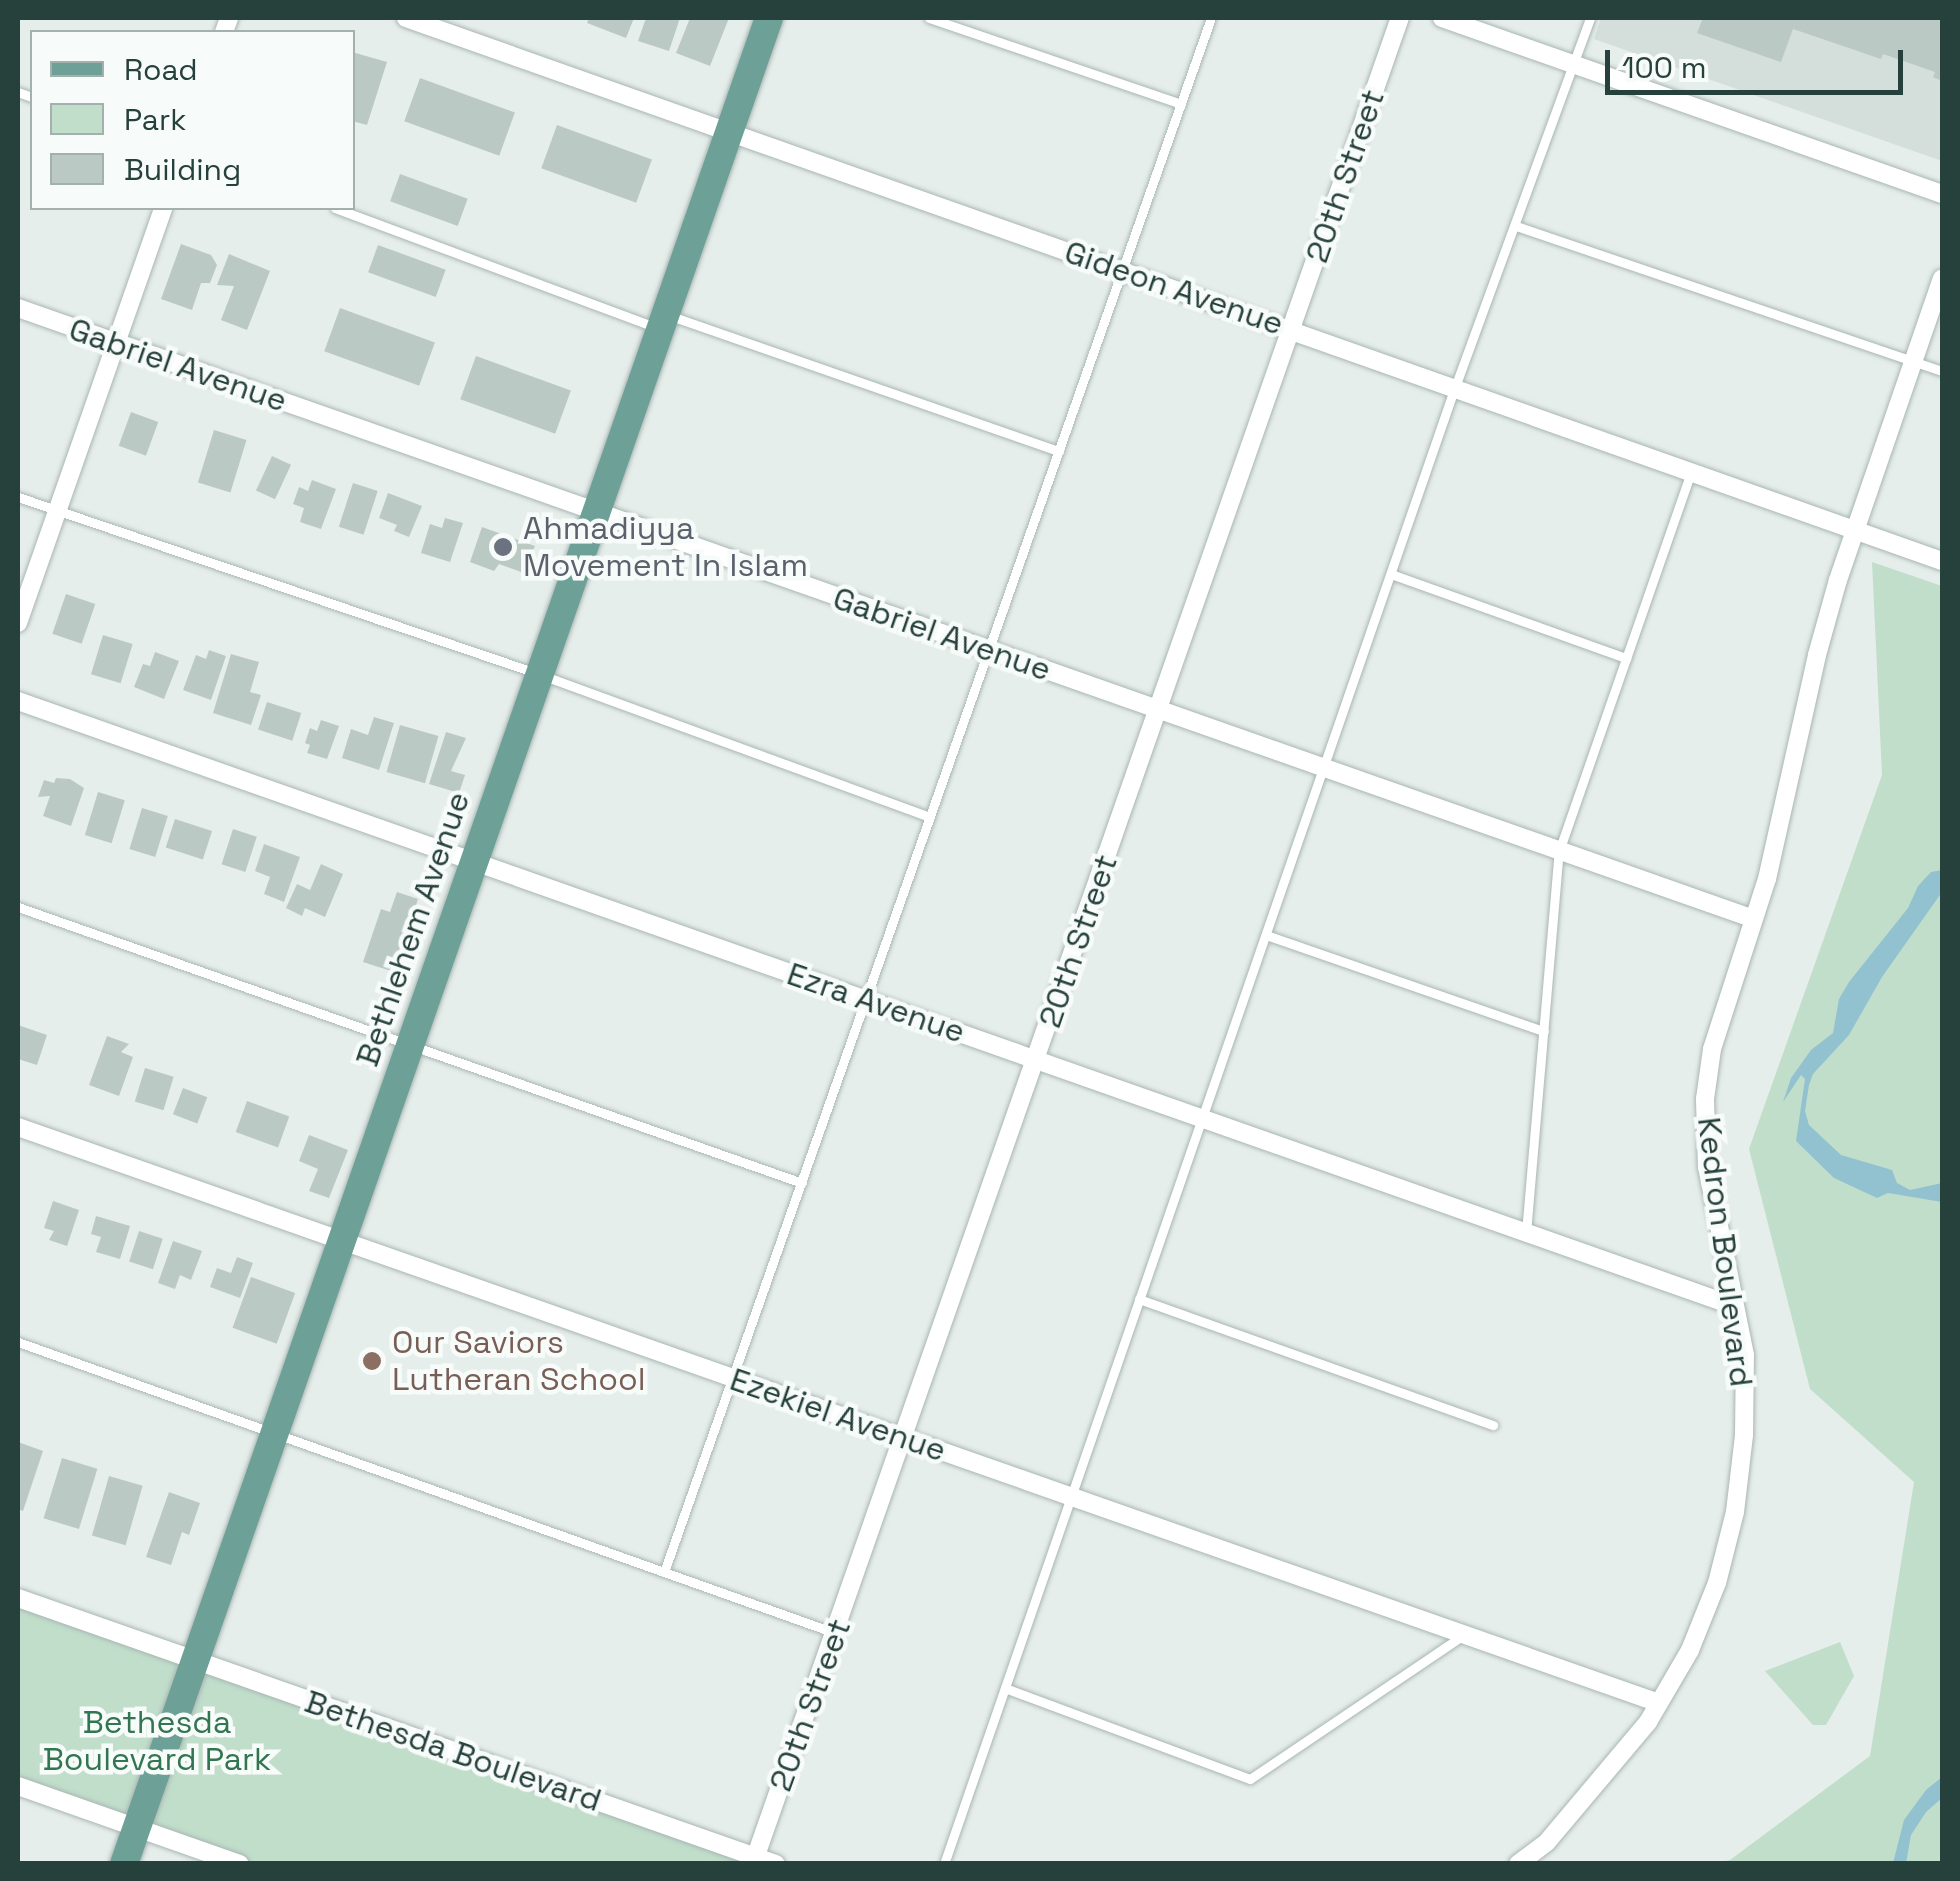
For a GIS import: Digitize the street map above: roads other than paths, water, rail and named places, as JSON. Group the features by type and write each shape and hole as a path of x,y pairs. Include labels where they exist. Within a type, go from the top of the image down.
{"main road":[{"name":"Bethlehem Avenue","path":"124,1864 768,18"}],"street":[{"name":"Gideon Avenue","path":"406,18 1942,561"},
{"name":"20th Street","path":"755,1860 1400,18"},
{"path":"1442,18 1942,194"},
{"path":"18,623 161,210"},
{"name":"Kedron Boulevard","path":"1518,1864 1547,1842 1605,1776 1659,1703 1690,1650 1717,1583 1735,1512 1744,1435 1745,1355 1707,1167 1705,1099 1722,1009 1767,879 1816,654 1942,278"},
{"name":"Gabriel Avenue","path":"18,308 1754,919"},
{"name":"Ezra Avenue","path":"18,701 1734,1306"},
{"name":"Ezekiel Avenue","path":"18,1126 1659,1703"},
{"name":"Bethesda Boulevard","path":"18,1598 755,1860 776,1864"},
{"path":"18,1786 240,1864"}],"lane":[{"path":"929,18 1181,104"},
{"path":"664,1572 1212,18"},
{"path":"944,1864 1455,387 1590,18"},
{"path":"341,210 662,322 1059,451"},
{"path":"1516,226 1942,372"},
{"path":"1526,1233 1558,851 1691,472"},
{"path":"18,496 539,674 930,817"},
{"path":"1390,574 1626,658"},
{"path":"18,907 802,1183"},
{"path":"1266,934 1544,1031"},
{"path":"1139,1299 1493,1425"},
{"path":"18,1342 836,1633"},
{"path":"1005,1688 1250,1778 1464,1634"}],"water":[{"path":"1942,870 1942,892 1882,977 1849,1035 1813,1074 1809,1085 1805,1111 1809,1125 1841,1155 1892,1170 1897,1183 1910,1190 1942,1183 1942,1202 1888,1193 1877,1198 1834,1178 1796,1141 1805,1079 1801,1075 1783,1102 1791,1078 1811,1050 1833,1033 1839,999 1849,982 1908,908 1918,886 1931,872"},
{"path":"1942,1777 1942,1798 1926,1812 1911,1835 1906,1863 1893,1863 1904,1820 1926,1790"}],"place":[{"name":"Ahmadiyya Movement In Islam","path":"503,547"},
{"name":"Our Saviors Lutheran School","path":"372,1361"}],"park label":[{"name":"Bethesda Boulevard Park","path":"157,1742"}]}
